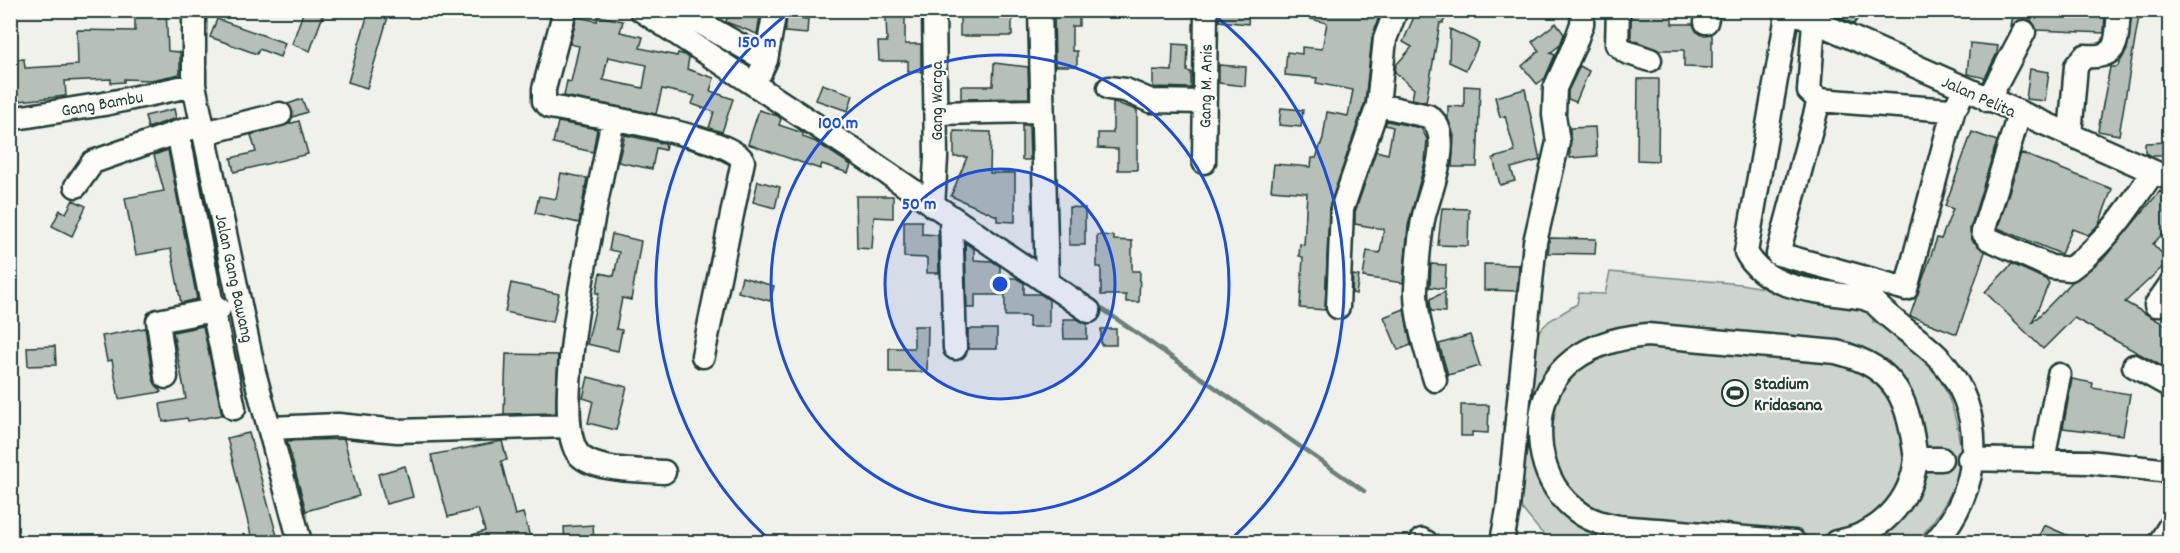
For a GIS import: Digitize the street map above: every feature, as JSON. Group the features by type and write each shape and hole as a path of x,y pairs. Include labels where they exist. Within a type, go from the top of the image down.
{"street":[{"name":"Jalan Gang Bawang","path":"194,10 194,85 203,129 225,308 270,428 300,543"},
{"path":"565,10 544,89 544,101 550,107 678,133 735,153 743,161 743,171 703,356"},
{"path":"640,10 759,73"},
{"path":"678,10 759,73 938,204 1048,275 1089,311"},
{"path":"759,73 775,10"},
{"name":"Gang Warga","path":"934,10 938,204 955,348"},
{"path":"1040,10 1041,111 1048,275"},
{"name":"Gang M. Anis","path":"1204,162 1206,10"},
{"path":"1338,307 1342,209 1378,105 1385,39 1396,10"},
{"path":"1502,543 1506,526 1535,242 1558,142 1554,114 1555,88 1575,46 1582,24 1583,10"},
{"path":"1618,10 1617,44 1626,52 1650,60"},
{"path":"1788,10 1746,252 1750,261 1769,278 1783,284 1864,298 1874,303 1917,338 1945,366 1963,396 1972,435 1972,459 1965,493 1957,512 1935,543"},
{"name":"Jalan Pelita","path":"1788,10 1959,99 1988,100 2161,175"},
{"path":"2070,135 2076,66 2085,56 2103,57 2110,54 2114,46 2119,10"},
{"path":"1814,22 1809,91 1819,100 1950,110 1959,99"},
{"path":"1988,100 2024,32"},
{"name":"Gang Bambu","path":"10,119 104,104 194,85"},
{"path":"1109,88 1125,90 1145,101 1204,102"},
{"path":"1819,100 1778,254 1906,289 1959,99"},
{"path":"1378,105 1428,116 1434,120 1440,134 1437,172 1421,231 1416,290 1418,314 1435,380"},
{"path":"936,113 1041,111"},
{"path":"76,186 93,162 99,159 178,132 280,114"},
{"path":"2019,114 1983,232 1989,239 2051,267 2070,269 2086,257 2161,175"},
{"path":"613,119 575,318 568,426 577,453 593,464 664,472"},
{"path":"178,132 225,308 234,408"},
{"path":"2157,305 2169,285"},
{"path":"166,377 158,321 225,308"},
{"path":"1794,543 1599,523 1584,515 1559,492 1543,466 1540,412 1546,393 1565,367 1594,346 1619,338 1647,335 1836,352 1866,361 1889,377 1905,402 1916,459 1910,487 1892,513 1880,525 1863,536 1836,543"},
{"path":"2134,366 2169,386"},
{"path":"2043,461 2059,375"},
{"path":"270,428 338,425 397,431 568,426"},
{"path":"1916,459 1941,459"},
{"path":"1972,459 2089,462 2169,471"},
{"path":"2160,543 2169,526"}],"shaded area":[{"name":"Stadium Kridasana","path":"1610,272 1741,284 1874,308 1873,322 1905,339 1931,365 1948,397 1958,432 1961,449 1959,471 1950,494 1924,533 1916,542 1555,542 1540,531 1514,499 1529,341 1549,321 1577,304 1579,293 1605,294"}],"building":[{"path":"135,10 166,10 168,51 180,52 180,74 151,80 124,79 124,82 111,83 111,79 65,81 66,96 10,102 10,60 24,59 25,68 78,65 77,30 135,31"},
{"path":"304,10 325,10 310,51 292,44"},
{"path":"369,10 390,10 367,88 348,82"},
{"path":"729,10 761,10 757,34 726,22"},
{"path":"960,10 1012,11 1012,36 960,36"},
{"path":"1054,10 1079,10 1079,26 1072,26 1072,51 1077,51 1077,66 1055,66"},
{"path":"1220,10 1249,10 1248,24 1219,21"},
{"path":"1296,10 1381,10 1372,38 1365,102 1329,208 1325,310 1300,308 1303,257 1299,256 1300,244 1304,245 1307,193 1271,190 1274,164 1311,167 1312,158 1316,158 1323,138 1327,112 1348,116 1353,90 1316,83 1317,78 1285,75 1287,52 1302,54 1302,47 1322,49 1327,23 1295,15"},
{"path":"1417,10 1448,10 1443,23 1440,23 1426,102 1412,99 1414,89 1395,72 1396,65 1412,47 1403,42"},
{"path":"1631,10 1672,10 1672,24 1693,24 1696,31 1702,35 1712,34 1712,68 1684,67 1684,50 1658,50 1633,40 1631,38"},
{"path":"1823,10 1851,10 1860,16 1854,24"},
{"path":"2014,10 2105,10 2104,33 2037,30 2031,20 2024,19 2011,26"},
{"path":"2132,10 2140,10 2119,135 2098,131 2110,67 2117,67 2127,50"},
{"path":"598,16 623,21 620,32 643,37 640,48 677,56 678,53 685,55 689,58 687,69 714,78 710,91 733,99 722,132 709,128 714,112 692,104 695,96 662,89 656,114 564,96 567,81 571,82 579,46 570,44 577,17 597,21","holes":["608,57 647,65 643,88 603,80"]},
{"path":"905,16 905,44 921,44 921,72 908,72 908,61 879,61 878,42 887,42 886,17"},
{"path":"787,17 808,19 807,34 785,32"},
{"path":"217,19 285,43 280,57 259,49 257,54 210,37"},
{"path":"1556,23 1564,34 1560,45 1550,53 1555,55 1545,78 1537,84 1522,66 1539,51 1532,42"},
{"path":"1450,29 1479,43 1466,70 1449,62"},
{"path":"1970,43 1998,46 1985,78 1967,74"},
{"path":"1173,44 1188,45 1187,71 1191,72 1191,88 1153,87 1153,70 1172,71"},
{"path":"994,63 1028,67 1029,98 961,99 961,86 993,86"},
{"path":"1219,65 1246,67 1245,86 1219,83"},
{"path":"1580,66 1589,71 1576,102 1568,99 1568,91"},
{"path":"2030,69 2049,72 2045,101 2026,99"},
{"path":"1638,79 1659,79 1658,161 1637,160"},
{"path":"822,84 853,95 848,111 816,100"},
{"path":"1464,86 1480,87 1477,167 1452,167 1454,136 1448,119 1448,106 1464,107"},
{"path":"1525,89 1540,160 1511,168 1515,181 1500,185 1493,158 1515,152 1505,116 1500,117 1495,97"},
{"path":"302,99 307,112 293,117 288,104"},
{"path":"1113,102 1137,110 1137,170 1118,170 1118,149 1098,148 1098,133 1113,133"},
{"path":"1281,108 1303,110 1301,127 1279,125"},
{"path":"174,109 176,118 148,128 145,116"},
{"path":"759,110 778,116 781,119 779,125 803,133 803,137 816,142 851,165 848,173 822,164 820,169 748,144"},
{"path":"299,121 308,154 234,172 231,158 256,152 251,135"},
{"path":"1387,121 1421,128 1427,139 1425,162 1408,226 1403,283 1363,277 1367,251 1380,253 1384,229 1355,224 1355,212 1376,151 1388,154 1393,127 1385,125"},
{"path":"558,122 597,129 593,152 553,143"},
{"path":"1022,125 1029,125 1030,160 1022,160"},
{"path":"1595,127 1597,156 1570,158 1570,128"},
{"path":"954,131 991,132 990,173 1015,173 1015,222 997,221 997,216 951,196 967,157 954,157"},
{"path":"1972,132 1997,141 1970,229 1972,240 1985,252 1957,334 1910,316 1937,238 1941,239 1953,209 1945,206"},
{"path":"625,135 666,144 665,150 656,148 652,169 618,162"},
{"path":"2169,142 2169,156 2152,156 2145,153 2145,143"},
{"path":"168,150 197,299 181,303 171,249 136,255 125,198 164,191 154,155"},
{"path":"2021,153 2112,189 2099,224 2088,235 2072,229 2061,254 1998,228"},
{"path":"561,173 587,178 579,223 535,213 539,196 556,199"},
{"path":"758,181 780,187 775,208 753,202"},
{"path":"2160,191 2169,200 2169,227 2153,244 2169,261 2125,302 2169,327 2169,370 2074,318 2043,349 1985,292 2012,264 2045,279 2049,283 2032,323 2073,281 2105,257"},
{"path":"856,196 893,196 893,218 874,217 872,249 857,248"},
{"path":"73,200 86,206 72,236 52,226 60,210 66,213"},
{"path":"1069,207 1085,208 1085,245 1069,245"},
{"path":"1442,208 1469,209 1468,246 1438,245"},
{"path":"904,221 922,221 922,234 938,235 939,273 927,273 927,258 904,257"},
{"path":"612,234 641,241 631,300 622,298 616,329 622,330 618,351 587,344 599,293 596,293 600,273 614,276 619,252 609,250"},
{"path":"1097,235 1114,236 1114,240 1132,241 1132,271 1140,271 1139,302 1126,302 1126,295 1101,295 1101,267 1097,267"},
{"path":"1550,238 1596,239 1595,254 1548,253"},
{"path":"965,243 974,249 974,260 992,261 1000,266 1000,278 1016,278 1024,283 1024,294 1040,294 1049,300 1049,327 1029,327 1029,316 1005,316 1005,295 975,295 975,308 967,308"},
{"path":"1431,264 1446,265 1445,289 1430,287"},
{"path":"1484,264 1519,265 1517,291 1484,290"},
{"path":"1353,275 1359,276 1356,294 1352,293"},
{"path":"742,277 774,286 770,301 738,292"},
{"path":"511,283 559,294 553,322 505,312"},
{"path":"1445,292 1445,312 1431,311 1430,299"},
{"path":"1404,309 1411,345 1398,350 1384,317"},
{"path":"1063,319 1077,319 1087,324 1087,339 1064,339"},
{"path":"203,326 222,415 188,421 187,418 163,422 160,404 186,399 173,332"},
{"path":"914,326 928,326 927,372 889,372 889,348 914,348"},
{"path":"145,328 153,379 161,392 119,399 112,360 107,361 102,336"},
{"path":"968,329 997,329 997,349 968,349"},
{"path":"1101,329 1116,329 1116,345 1101,345"},
{"path":"1470,335 1480,366 1448,375 1439,344"},
{"path":"55,346 56,365 28,366 27,347"},
{"path":"506,354 558,355 556,413 504,414"},
{"path":"588,377 627,387 616,430 588,423 593,401 583,398"},
{"path":"2072,379 2093,383 2092,388 2130,394 2123,435 2063,428"},
{"path":"1461,405 1489,405 1488,433 1472,432 1472,436 1461,436"},
{"path":"249,433 279,543 253,543 227,438"},
{"path":"344,439 359,496 306,511 287,441"},
{"path":"502,441 507,460 501,461 515,515 523,513 532,543 458,543 457,540 485,531 478,509 448,517 431,455"},
{"path":"405,466 413,497 386,504 378,474"},
{"path":"593,525 594,543 565,543 564,527"},
{"path":"2044,525 2085,543 2036,543"}],"waterway":[{"path":"1095,304 1364,491"}],"place":[{"name":"Stadium Kridasana","path":"1735,393"}]}
